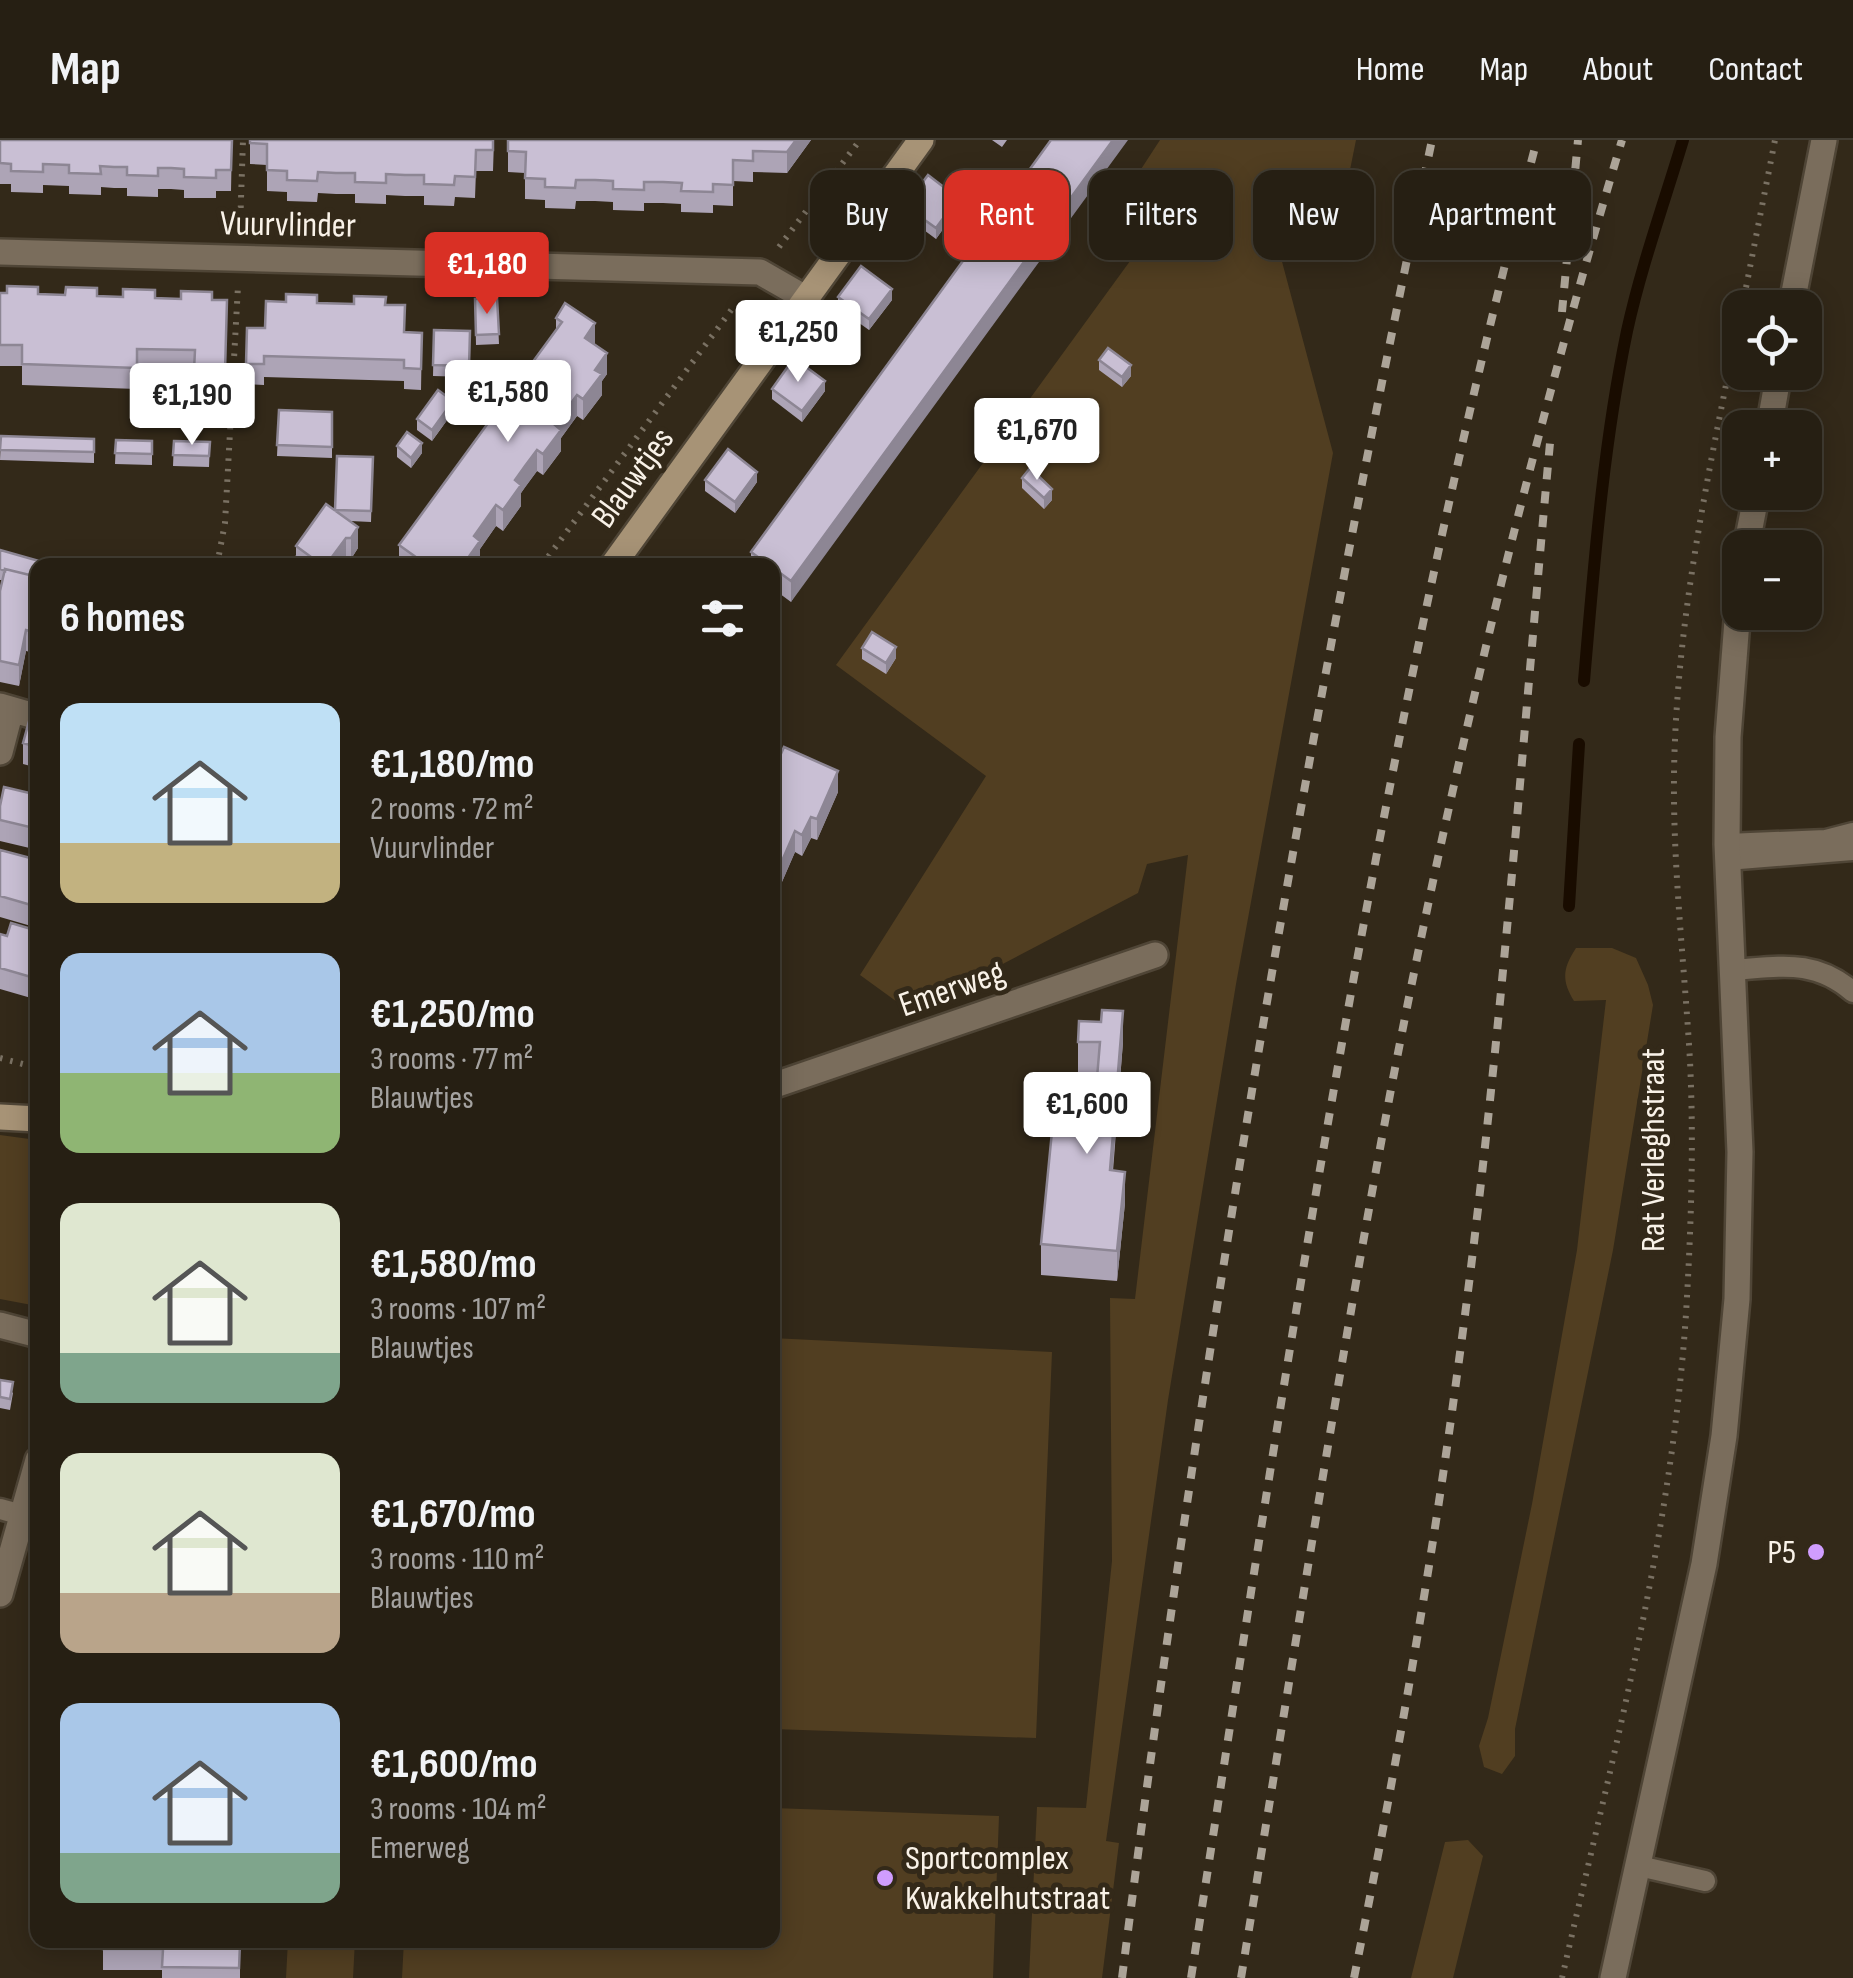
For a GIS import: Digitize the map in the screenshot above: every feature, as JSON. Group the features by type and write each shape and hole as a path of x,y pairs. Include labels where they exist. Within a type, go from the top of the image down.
{"street":[{"name":"Blauwtjes","path":"618,558 921,140"},
{"path":"1795,290 1824,140"},
{"name":"Vuurvlinder","path":"0,252 760,272 808,299"},
{"path":"1613,1978 1704,1564 1724,1436 1737,1299 1739,1207 1727,852 1735,630"},
{"path":"0,752 6,708"},
{"name":"Emerweg","path":"780,1083 1154,954"},
{"path":"0,1117 30,1119"},
{"path":"0,1325 30,1333"},
{"path":"0,1594 11,1512 30,1475"}],"lane":[{"path":"1727,852 1853,833"},
{"path":"1727,852 1853,850"},
{"path":"1732,970 1803,966 1824,971 1853,992"},
{"path":"1639,1866 1705,1882"}],"path":[{"path":"218,558 226,523 243,140"},
{"name":"Blauwtjes","path":"547,558 860,140"},
{"path":"1746,290 1775,140"},
{"name":"Rat Verleghstraat","path":"1562,1978 1632,1670 1664,1504 1678,1405 1692,1155 1675,741 1694,544 1725,390"},
{"path":"0,1058 30,1066"}],"shaded area":[{"path":"1160,140 1356,140 1350,170 1253,170 1253,260 1282,260 1333,453 1236,984 1168,1400 1106,1841 1119,1843 1102,1978 1029,1978 1037,1807 1086,1808 1112,1561 1110,1298 1135,1299 1188,855 1147,864 1138,893 911,1012 860,975 986,776 836,665 1131,260 1233,260 1233,170 1140,170"},
{"path":"1576,948 1612,948 1636,958 1653,1005 1613,1250 1515,1729 1515,1756 1502,1774 1484,1767 1479,1746 1532,1504 1577,1250 1606,1000 1574,1001 1565,974"},
{"path":"0,1135 30,1139 30,1305 0,1299"},
{"path":"780,1338 1052,1352 1036,1738 780,1729"},
{"name":"Sportcomplex Kwakkelhutstraat","path":"780,1808 999,1816 993,1978 402,1978 404,1948 780,1948"},
{"path":"1468,1840 1483,1856 1453,1978 1411,1978 1445,1842"},
{"path":"288,1948 355,1948 353,1978 286,1978"}],"building":[{"path":"0,140 232,140 231,170 216,170 216,178 184,177 184,169 171,168 158,168 158,176 127,175 127,167 100,166 101,174 69,173 69,165 43,164 43,172 11,171 11,164 0,163"},
{"path":"250,140 493,140 493,150 476,150 475,177 455,176 454,185 424,184 424,175 386,174 386,183 355,182 355,173 318,172 317,181 287,180 287,171 267,170 267,144"},
{"path":"508,140 796,140 787,152 753,151 753,161 733,160 733,185 713,184 713,192 681,191 682,183 663,182 644,182 644,190 613,189 613,181 595,180 576,180 575,188 545,187 545,179 525,178 526,152 508,151"},
{"path":"1051,140 1113,140 1069,200 1069,170 1029,170"},
{"path":"928,175 944,187 944,217 936,228 924,219 924,180"},
{"path":"964,260 1025,260 791,581 780,573 780,558 759,558 751,552"},
{"path":"861,266 892,289 869,319 838,297"},
{"path":"7,286 38,287 38,294 65,295 66,287 97,288 97,296 123,297 123,289 155,290 155,298 181,299 181,291 212,292 212,300 227,300 225,371 194,370 195,350 137,349 137,368 22,364 22,345 0,345 0,293 7,293"},
{"path":"286,294 317,295 317,303 354,304 354,296 386,297 385,305 405,305 404,332 422,333 421,369 404,368 404,360 264,356 264,364 246,364 247,328 265,328 266,301 286,302"},
{"path":"497,298 499,334 476,335 475,299"},
{"path":"565,303 595,323 585,338 607,353 595,370 602,374 583,399 577,395 555,425 561,430 543,454 537,450 525,466 515,480 521,485 503,510 496,505 474,536 480,541 468,558 417,558 399,545 562,322 556,318"},
{"path":"434,330 470,331 469,366 433,365"},
{"path":"1108,348 1131,365 1122,377 1099,360"},
{"path":"794,358 825,381 802,411 772,389"},
{"path":"438,390 453,401 432,430 417,419"},
{"path":"279,410 332,412 332,447 277,445"},
{"path":"1021,429 1037,440 1028,453 1012,442"},
{"path":"407,432 422,443 411,458 397,446"},
{"path":"1,436 94,439 94,452 0,450"},
{"path":"116,440 152,441 152,454 115,453"},
{"path":"174,441 210,442 209,456 173,455"},
{"path":"728,449 757,472 735,502 705,480"},
{"path":"337,456 373,457 371,511 335,510"},
{"path":"1030,468 1052,489 1044,498 1022,478"},
{"path":"326,504 358,527 331,558 312,558 296,546"},
{"path":"0,550 30,558 30,575 0,569"},
{"path":"5,569 30,575 30,631 26,630 19,665 0,661 0,591"},
{"path":"872,632 896,647 886,663 862,648"},
{"path":"29,721 30,745 23,743"},
{"path":"784,747 838,771 817,819 811,817 802,835 795,831 780,866 780,756"},
{"path":"4,787 30,793 30,827 0,820"},
{"path":"0,850 30,858 30,905 0,896"},
{"path":"11,923 30,929 30,977 0,968 0,934 7,936"},
{"path":"1102,1010 1123,1011 1110,1170 1125,1172 1117,1251 1041,1244 1054,1111 1094,1114 1100,1042 1078,1042 1079,1021 1101,1022"},
{"path":"0,1380 13,1382 10,1399 0,1397"},
{"path":"240,1948 239,1968 162,1967 163,1949 103,1949"}],"waterway":[{"path":"1584,681 1600,506 1619,374 1639,283 1683,140"},
{"path":"1569,906 1579,744"}],"railway":[{"path":"1122,1978 1185,1516 1258,1056 1340,597 1432,140"},
{"path":"1191,1978 1300,1285 1383,825 1480,367 1537,140"},
{"path":"1562,312 1578,140"},
{"path":"1241,1978 1352,1307 1416,965 1467,727 1524,491 1622,140"},
{"path":"1354,1978 1423,1602 1472,1257 1498,1022 1551,432"}],"place":[{"name":"P5","path":"1816,1552"},
{"name":"Sportcomplex Kwakkelhutstraat","path":"885,1878"}]}
